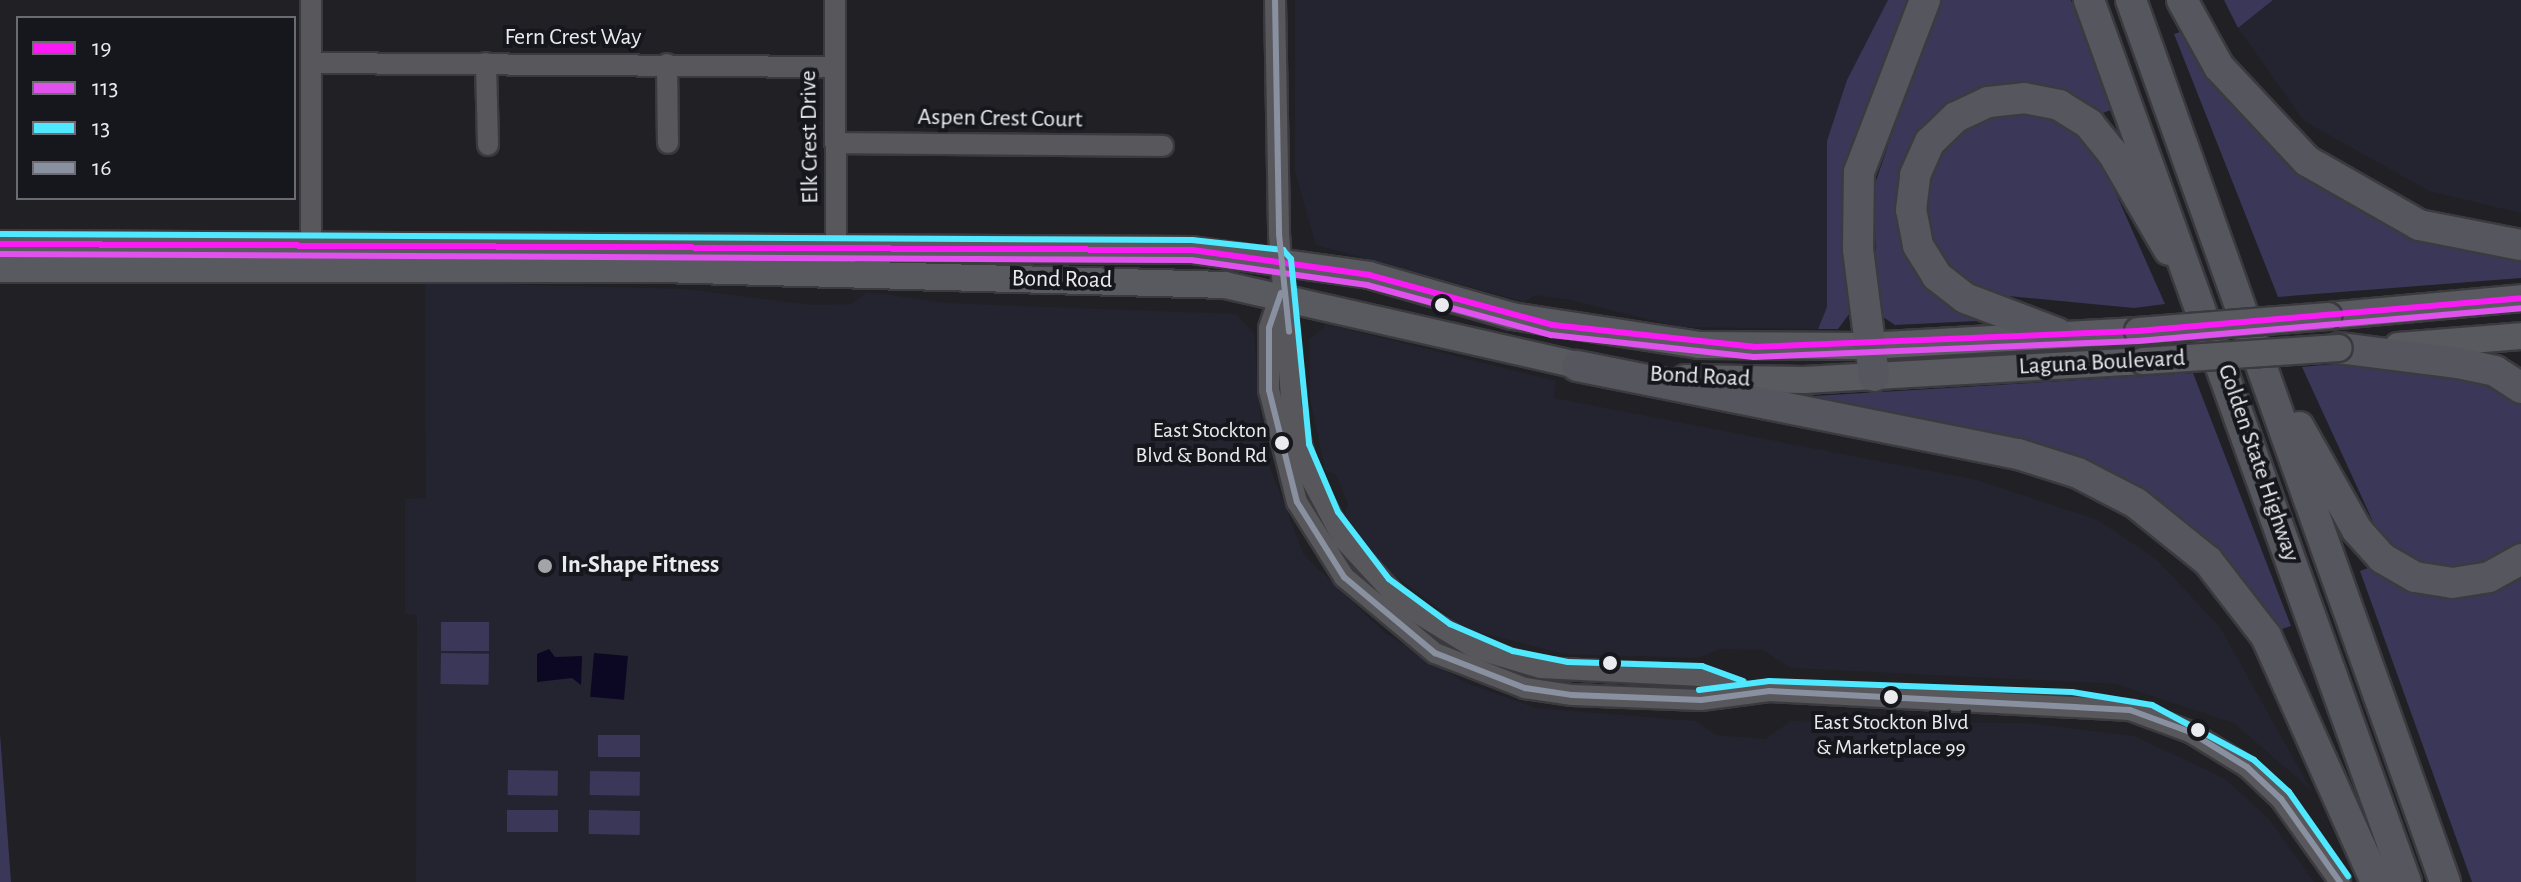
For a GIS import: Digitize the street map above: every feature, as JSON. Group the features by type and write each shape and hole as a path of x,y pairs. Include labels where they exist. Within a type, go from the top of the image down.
{"highway":[{"path":"1874,376 1867,346 1859,172 1925,0"},
{"name":"Golden State Highway","path":"2089,0 2202,302 2406,882"},
{"name":"Golden State Highway","path":"2131,0 2267,374 2445,882"},
{"path":"2182,0 2219,67 2307,161 2419,225 2521,245"},
{"path":"2057,333 1965,298 1937,276 1918,245 1911,210 1915,175 1930,142 1956,117 1988,102 2024,98 2059,105 2089,124 2202,302"},
{"path":"2339,348 2458,363 2495,371 2521,388"},
{"path":"1577,366 2033,458 2136,503 2208,561 2266,636 2376,882"},
{"path":"2267,374 2357,530 2382,558 2415,577 2452,583 2489,577 2521,559"}],"main road":[{"name":"Bond Road","path":"0,244 311,256 453,269 835,273 1281,293 1577,366 1687,378 1874,376"},
{"name":"Bond Road","path":"0,269 526,245 1192,250 1281,260 1636,339 1867,346 2057,333 2138,331 2521,298"},
{"path":"453,269 515,256 526,245"},
{"name":"Laguna Boulevard","path":"1874,376 2521,336"}],"street":[{"path":"311,0 312,63 302,140 311,256"},
{"name":"Elk Crest Drive","path":"835,0 835,273"},
{"path":"1275,0 1281,293 1292,409 1309,475 1359,560 1421,618 1476,649 1541,668 1701,676 1740,690"},
{"name":"Fern Crest Way","path":"312,63 834,67"},
{"path":"486,63 488,145"},
{"path":"667,64 668,143"},
{"name":"Aspen Crest Court","path":"837,143 1163,146"},
{"path":"1281,293 1269,328 1273,420 1286,475 1326,555 1401,630 1474,672 1572,695 1701,700 1740,690 2072,702 2149,715 2247,767 2281,799 2340,882"},
{"path":"1326,555 1344,560 1401,617 1421,618"}],"shaded area":[{"path":"1295,0 1888,0 1827,141 1827,307 1818,329 1680,327 1570,300 1535,295 1525,302 1316,245 1295,172"},
{"path":"1888,0 1913,0 1850,149 1845,215 1850,313 1838,329 1818,329 1827,307 1827,141 1847,80"},
{"path":"1937,0 2071,0 2111,110 2097,115 1960,101 1902,222 1978,313 1977,321 1895,325 1877,313 1874,187"},
{"path":"2224,0 2273,0 2238,28"},
{"path":"2273,0 2521,0 2521,213 2429,191 2304,121 2238,28"},
{"path":"2190,29 2299,164 2521,255 2521,278 2278,297 2174,34"},
{"path":"1994,112 2051,115 2083,136 2101,160 2165,304 2134,308 1987,294 1955,272 1928,230 1926,192 1948,141"},
{"path":"425,282 686,289 811,305 851,304 867,292 946,303 1236,314 1254,333 1263,450 1304,555 1385,633 1466,683 1536,708 1695,721 1716,735 1765,739 1791,721 2027,723 2134,736 2224,778 2269,819 2314,882 416,882 417,615 405,613 405,499 426,498"},
{"path":"1327,324 1556,381 1554,398 1977,480 2098,520 2156,559 2220,627 2311,790 2234,723 2117,684 1791,668 1763,650 1719,649 1699,658 1564,654 1466,629 1380,564 1344,514 1348,504 1336,475 1325,470 1310,398 1309,340"},
{"path":"2333,364 2467,377 2521,404 2521,548 2502,559 2438,572 2381,539 2302,367"},
{"path":"2193,373 2291,626 2272,632 2158,505 1781,398"},
{"path":"2377,565 2500,587 2521,576 2521,882 2472,882 2360,571"},
{"path":"441,622 489,622 489,651 441,651"},
{"path":"549,649 555,657 582,656 581,685 572,678 537,682 537,654"},
{"path":"441,653 489,654 488,685 440,684"},
{"path":"594,653 628,656 624,700 590,697"},
{"path":"0,734 11,882 0,882"},
{"path":"598,735 640,735 640,757 598,757"},
{"path":"508,770 558,771 558,796 508,795"},
{"path":"590,771 640,772 640,796 590,795"},
{"path":"507,810 558,810 558,832 507,832"},
{"path":"589,810 640,811 640,835 589,834"}],"transit line":[{"name":"16","path":"1275,0 1279,234 1289,331"},
{"name":"13","path":"0,234 1192,240 1283,250 1291,259 1309,444 1338,512 1389,579 1450,624 1513,651 1568,662 1702,666 1743,681"},
{"name":"19","path":"0,244 1192,250 1369,275 1553,325 1754,347 2138,331 2521,298"},
{"name":"113","path":"0,254 1191,260 1367,285 1551,335 1754,357 2138,341 2521,308"},
{"name":"16","path":"1281,293 1269,328 1269,390 1297,502 1344,577 1435,653 1525,688 1572,695 1701,700 1769,691 2130,710 2190,732 2247,767 2281,799 2340,882"},
{"name":"13","path":"1699,690 1769,681 2072,692 2152,705 2254,760 2289,792 2348,876"}],"place":[{"name":"East Stockton Blvd & Bond Rd","path":"1282,443"},
{"name":"In-Shape Fitness","path":"545,566"},
{"name":"East Stockton Blvd & Marketplace 99","path":"1891,697"}]}
